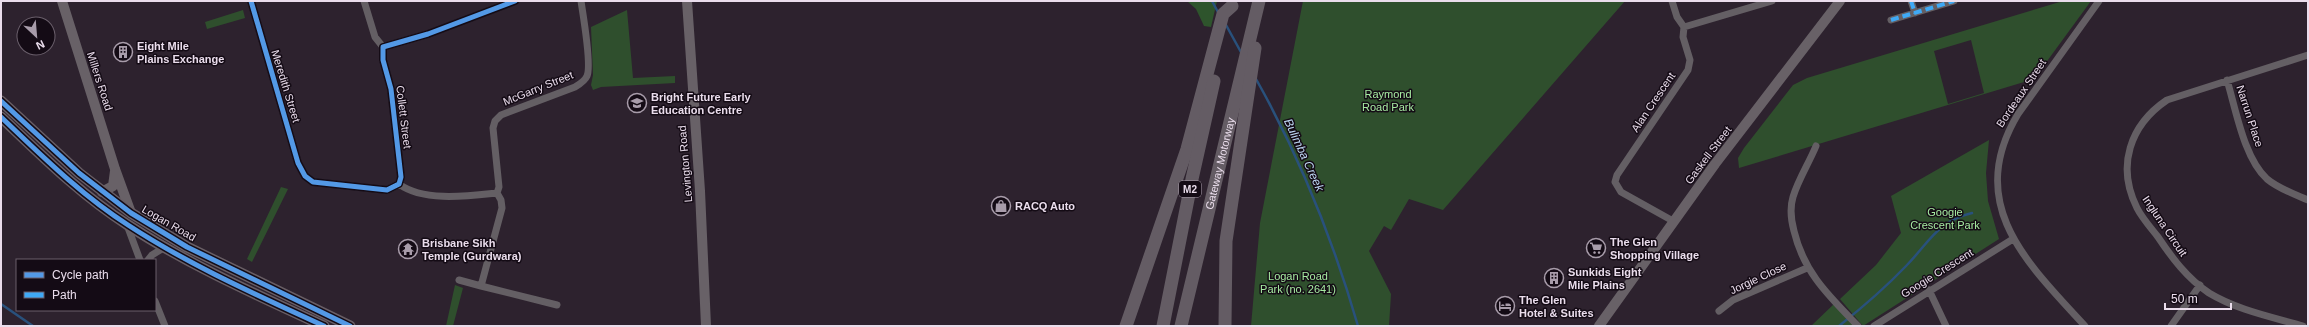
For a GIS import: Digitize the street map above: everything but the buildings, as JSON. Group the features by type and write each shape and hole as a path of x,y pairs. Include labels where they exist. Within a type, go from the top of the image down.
{"highway":[{"name":"Gateway Motorway","path":"1163,326 1217,50 1232,3"},
{"name":"Gateway Motorway","path":"1181,326 1246,79 1250,37 1258,7"},
{"path":"1126,326 1185,156 1217,50"},
{"path":"1225,326 1226,234 1246,79"}],"main road":[{"name":"Logan Road","path":"1,101 102,192 131,213 188,247 350,326"},
{"name":"Logan Road","path":"1,117 70,181 127,224 165,248 324,326"}],"street":[{"name":"Millers Road","path":"62,1 115,169 131,213"},
{"name":"Meredith Street","path":"251,1 298,163 305,176 313,182 387,190 398,184"},
{"path":"364,1 375,37 383,47 428,34 515,1"},
{"name":"McGarry Street","path":"482,286 502,208 497,193 499,187 493,128 495,121 501,115 575,87 588,75 586,28 581,1"},
{"name":"Levington Road","path":"686,1 700,191 706,326"},
{"name":"Alan Crescent","path":"1672,1 1677,17 1684,26 1683,37 1690,60 1688,70 1617,175 1615,182 1617,189 1630,198 1674,221"},
{"path":"1684,26 1772,1"},
{"name":"Gaskell Street","path":"1599,326 1674,221 1840,1"},
{"path":"1911,1 1915,13"},
{"path":"1891,20 1954,1"},
{"name":"Bordeaux Street","path":"2085,326 2035,271 2013,239 2004,219 1998,184 2001,148 2007,132 2099,1"},
{"name":"Collett Street","path":"383,47 383,60 391,89 401,177 398,184"},
{"name":"Ingluna Circuit","path":"2303,326 2240,307 2209,293 2176,263 2138,209 2129,183 2129,152 2140,124 2152,110 2167,100 2308,55"},
{"name":"Narrun Place","path":"2227,80 2248,151 2257,167 2267,178 2282,189 2308,200"},
{"path":"1816,146 1793,197 1791,207 1796,240 1807,268 1834,301 1858,326"},
{"path":"102,192 113,186 115,169"},
{"path":"398,184 407,191 451,197 497,193"},
{"path":"127,224 140,259"},
{"name":"Googie Crescent","path":"1874,326 1929,290 2013,239"},
{"path":"149,259 152,254 165,248"},
{"name":"Jorgie Close","path":"1719,311 1733,300 1807,268"},
{"path":"459,280 557,305"},
{"path":"2171,326 2200,285"},
{"path":"1929,290 1946,326"},
{"path":"156,304 165,326"}],"green space":[{"path":"1187,1 1217,1 1211,27 1204,26 1196,9"},
{"name":"Raymond Road Park","path":"1303,1 1625,1 1443,210 1409,199 1391,230 1384,226 1369,251 1391,294 1389,326 1251,326 1260,223"},
{"path":"2063,1 2091,1 2034,79 1739,168 1738,158 1744,148 1793,85 1807,78","holes":["1971,40 1984,93 1948,104 1934,51"]},
{"path":"243,10 245,18 207,29 205,22"},
{"path":"627,10 633,78 675,76 675,83 601,87 593,90 591,85 593,75 591,27"},
{"name":"Googie Crescent Park","path":"1989,140 1986,173 1988,201 1999,239 1863,326 1840,299 1876,265 1901,233 1891,196"},
{"path":"281,187 288,189 252,262 247,259"},
{"path":"455,285 463,288 453,326 446,326"},
{"path":"1834,304 1855,326 1811,326"}],"waterway":[{"name":"Bulimba Creek","path":"1212,1 1219,14"},
{"name":"Bulimba Creek","path":"1226,25 1242,54"},
{"name":"Bulimba Creek","path":"1256,79 1287,138 1314,200 1338,262 1358,326"},
{"path":"1839,326 1891,281 1935,233 1951,221 1972,213"},
{"path":"1,304 33,326"}],"marked path":[{"path":"1911,1 1915,13"},
{"path":"1891,20 1954,1"}],"cycle path":[{"path":"251,1 298,163 305,176 313,182 387,190 399,184 401,177 391,89 383,60 383,47 428,34 515,1"},
{"path":"1,101 79,173 131,213 187,247 350,326"},
{"path":"1,117 78,188 94,201 151,240 249,291 324,326"}],"place":[{"name":"Eight Mile Plains Exchange","path":"123,52"},
{"name":"Bright Future Early Education Centre","path":"637,103"},
{"name":"RACQ Auto","path":"1001,206"},
{"name":"The Glen Shopping Village","path":"1596,248"},
{"name":"Brisbane Sikh Temple (Gurdwara)","path":"408,249"},
{"name":"Sunkids Eight Mile Plains","path":"1554,278"},
{"name":"The Glen Hotel & Suites","path":"1505,306"}],"park label":[{"name":"Logan Road Park (no. 2641)","path":"1298,282"}]}
